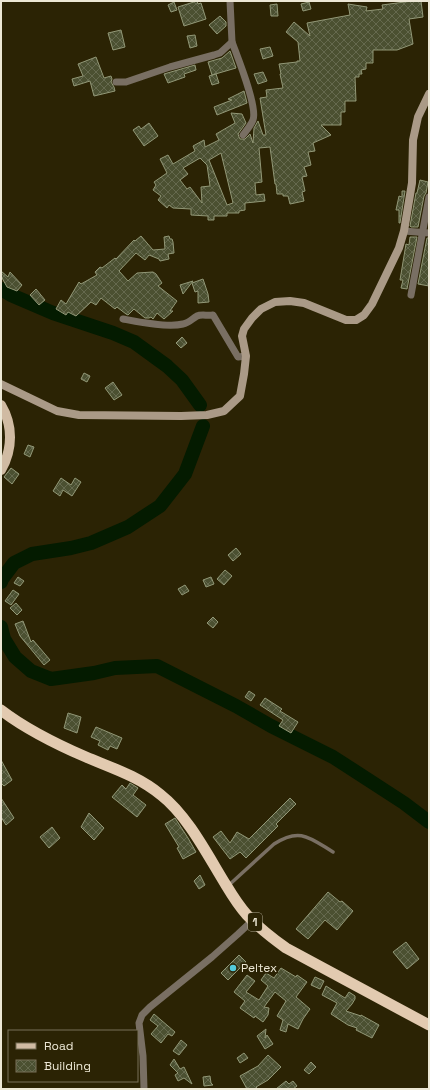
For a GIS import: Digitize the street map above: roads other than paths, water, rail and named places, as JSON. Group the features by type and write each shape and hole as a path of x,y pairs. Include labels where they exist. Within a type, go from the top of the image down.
{"highway":[{"name":"1","path":"1,710 15,721 42,737 124,772 161,795 175,808 189,826 227,887 247,915 258,927 286,948 429,1024"}],"main road":[{"path":"1,384 57,411 79,415 181,416 207,415 224,411 240,396 246,356 242,336 252,318 261,309 275,302 290,301 304,303 346,320 356,320 364,315 372,304 398,248 404,231 412,183 413,140 418,117 429,94"},
{"path":"1,405 10,427 10,444 6,462 1,470"}],"street":[{"path":"230,1 232,42 250,93 253,107 254,119 243,135"},
{"path":"116,82 126,82 170,67 220,53 232,42"},
{"path":"411,295 426,233 429,197"},
{"path":"404,231 426,233"},
{"path":"123,319 174,325 188,322 198,316 213,315 238,357 246,356"},
{"path":"144,1089 143,1056 139,1023 142,1015 212,957 253,920"}],"lane":[{"path":"227,887 274,844 281,839 292,835 300,835 313,840 333,852"}],"waterway":[{"path":"1,289 11,295 53,313 113,333 134,342 167,366 182,380 200,405"},
{"path":"1,582 14,563 32,554 71,548 91,543 128,527 160,506 185,474 203,426"},
{"path":"1,627 4,639 15,657 31,671 51,679 94,673 115,668 157,666 333,757 404,803 429,822"}],"place":[{"name":"Peltex","path":"233,968"}]}
